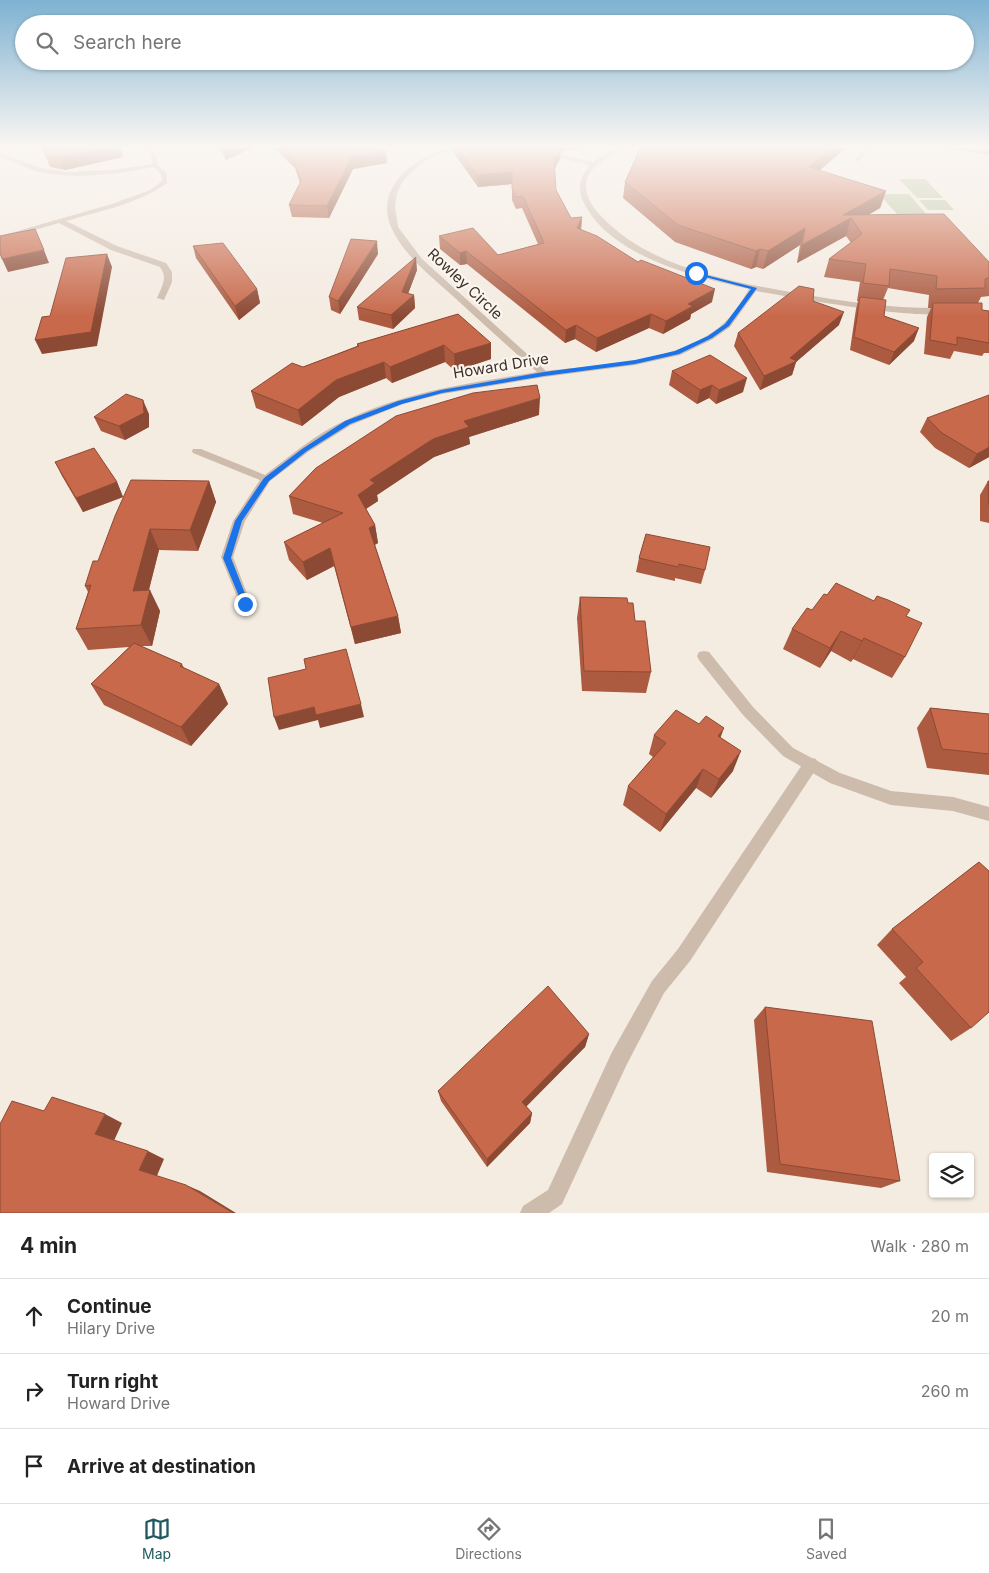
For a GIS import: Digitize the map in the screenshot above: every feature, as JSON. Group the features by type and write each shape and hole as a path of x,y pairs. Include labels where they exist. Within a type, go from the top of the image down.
{"street":[{"path":"0,238 118,204"},
{"name":"Rowley Circle","path":"392,204 394,223 403,240 419,261 544,374"},
{"path":"588,204 599,220 622,238 680,268 719,280 754,288 886,309 912,312 954,311"},
{"path":"58,220 114,248 163,265 168,272 168,282 161,298"},
{"name":"Howard Drive","path":"245,604 227,558 239,521 266,479 304,450 347,423 400,402 441,391 544,374 635,362 677,353 710,337 727,325 754,288"},
{"path":"196,451 266,479"},
{"path":"704,656 748,711 788,752 835,778 891,798 953,804 989,814"},
{"path":"530,1213 555,1198 619,1059 658,986 684,955 811,764"}],"green space":[{"path":"888,204 917,204 926,214 897,214"},
{"path":"922,204 948,204 954,210 928,210"}],"building":[{"path":"290,204 328,204 327,206 289,205"},
{"path":"526,204 563,204 571,218 582,217 577,228 597,236 638,262 641,260 715,289 688,304 693,306 666,321 651,314 597,338 576,325 566,330 466,251 460,253 439,236 473,228 498,255 544,243"},
{"path":"652,204 863,204 843,215 944,214 989,262 989,278 985,279 985,288 936,289 937,276 890,269 889,286 863,283 866,264 829,259 862,234 851,218 802,245 805,228 768,251 760,249 756,251 678,225"},
{"path":"35,229 44,250 2,259 0,236"},
{"path":"351,239 377,241 338,301 329,297"},
{"path":"223,243 257,289 235,306 193,246"},
{"path":"107,254 91,332 35,340 42,317 50,316 66,258"},
{"path":"416,257 402,292 414,295 391,315 357,307"},
{"path":"799,286 814,289 813,301 844,312 790,358 797,361 764,376 738,333"},
{"path":"860,297 886,300 884,316 919,328 894,352 854,337"},
{"path":"933,303 982,303 982,310 989,311 989,343 957,337 957,345 930,340"},
{"path":"458,314 491,343 454,354 444,345 390,367 384,362 336,380 298,410 251,391 292,363 303,367 359,346 357,344"},
{"path":"710,355 747,378 719,390 712,385 700,390 672,371"},
{"path":"537,385 540,398 464,421 469,427 433,439 370,480 375,483 358,495 375,525 369,528 398,616 351,627 330,548 303,562 284,542 343,513 289,496 316,468 396,416 473,393"},
{"path":"126,394 143,400 144,413 119,426 94,417"},
{"path":"989,395 989,447 977,454 942,433 927,418"},
{"path":"94,448 117,482 76,498 55,462"},
{"path":"131,480 209,481 190,530 150,529 133,591 150,590 141,625 76,629 91,585 85,586 93,561 98,561"},
{"path":"646,534 710,547 705,570 679,564 678,567 639,558"},
{"path":"836,583 874,601 877,596 910,610 906,616 922,623 905,657 864,638 862,641 841,631 830,648 792,629 807,608 812,610 824,594 827,595"},
{"path":"580,597 627,598 628,603 633,603 635,621 645,621 651,672 584,671"},
{"path":"134,643 182,664 180,666 219,684 181,727 91,684"},
{"path":"346,649 361,704 316,715 314,707 274,717 268,678 306,669 304,659"},
{"path":"930,708 989,714 989,754 942,749"},
{"path":"676,710 699,724 706,716 724,728 718,736 741,751 719,779 703,769 666,814 628,786 666,743 654,735"},
{"path":"979,862 989,871 989,1012 971,1028 916,968 923,962 892,929"},
{"path":"548,986 589,1034 522,1102 532,1113 487,1159 438,1091"},
{"path":"765,1007 872,1021 900,1181 780,1164"},
{"path":"52,1097 105,1114 95,1134 148,1151 139,1170 186,1185 233,1213 0,1213 0,1124 12,1101 44,1111"}],"route":[{"path":"245,604 227,558 239,521 266,479 304,450 347,423 400,402 441,391 544,374 635,362 677,353 710,337 727,325 754,288 696,273"}]}
